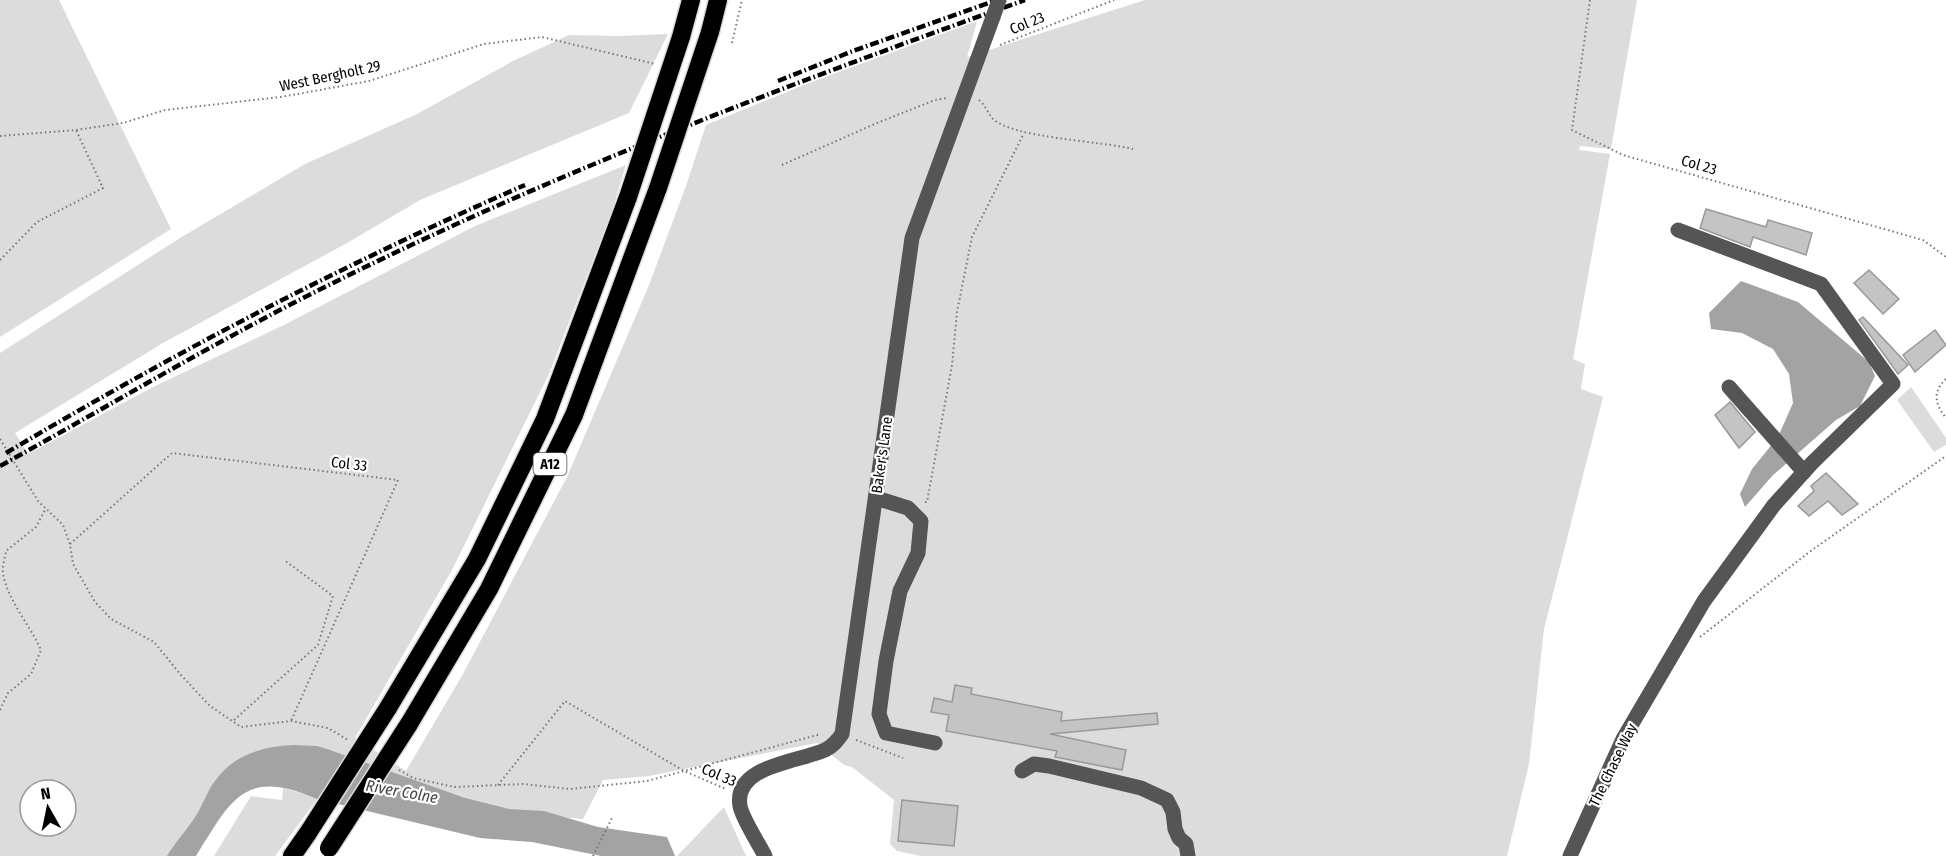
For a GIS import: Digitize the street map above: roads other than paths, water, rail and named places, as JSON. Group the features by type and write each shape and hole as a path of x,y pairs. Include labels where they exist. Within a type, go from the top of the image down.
{"highway":[{"name":"A12","path":"291,856 388,708 477,559 545,419 628,197 681,37 690,0"},
{"name":"A12","path":"326,852 409,724 489,589 574,415 658,188 710,32 718,0"}],"street":[{"name":"Baker's Lane","path":"765,856 740,808 740,795 746,782 756,772 826,750 842,734 912,238 999,0"},
{"name":"The Chase Way","path":"1570,856 1623,739 1704,601 1774,505 1893,384 1821,284 1678,230"},
{"path":"1730,387 1804,472"},
{"path":"876,498 908,508 921,521 918,553 900,591 886,661 879,714 886,733 935,743"},
{"path":"1022,771 1034,764 1088,774 1141,788 1167,800 1173,812 1175,829 1179,838 1186,844 1188,856"}],"water":[{"path":"1741,281 1798,302 1869,362 1875,376 1860,406 1836,420 1773,475 1745,507 1740,494 1752,469 1778,437 1793,403 1789,374 1773,349 1742,333 1711,329 1709,313"},
{"name":"River Colne","path":"293,745 317,746 465,798 509,809 544,811 598,827 667,837 675,856 601,856 532,842 480,838 317,799 292,790 272,787 256,788 242,794 219,819 196,856 167,856 197,814 212,785 222,772 240,758 260,750"}],"railway":[{"path":"778,81 853,51 997,0"},
{"path":"0,466 273,314 487,210 664,135 1025,0"},
{"path":"6,453 133,380 261,311 392,246 525,185"}]}
